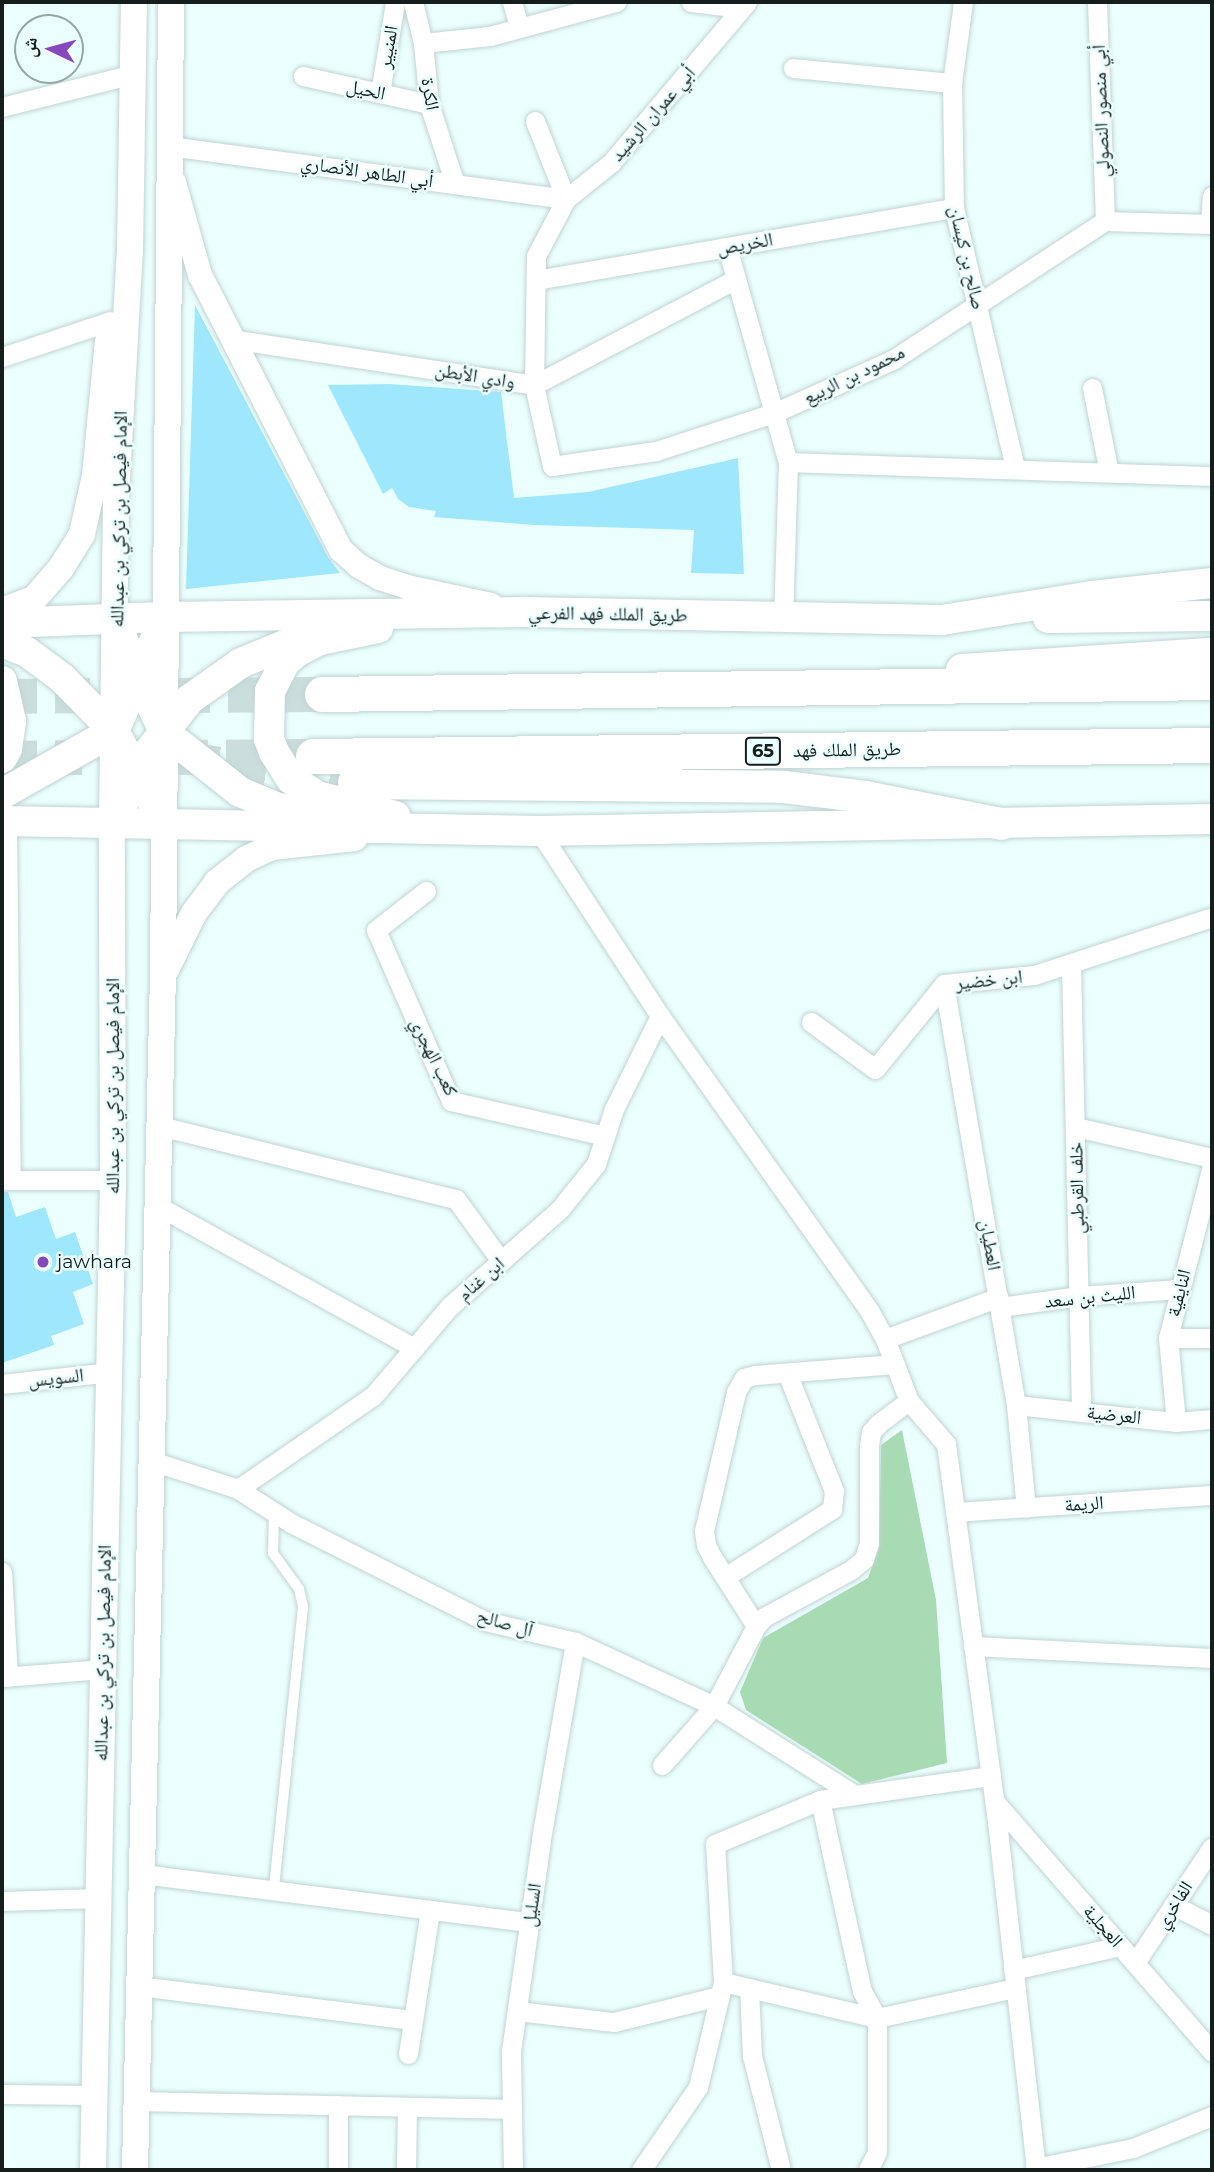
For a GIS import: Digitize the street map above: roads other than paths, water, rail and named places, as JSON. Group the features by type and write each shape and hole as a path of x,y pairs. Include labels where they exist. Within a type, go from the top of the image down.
{"highway":[{"path":"687,690 1212,654"},
{"path":"322,694 1212,682"},
{"name":"طريق الملك فهد","path":"313,756 1212,745"},
{"path":"354,783 784,787 866,797 1001,824"}],"main road":[{"name":"الإمام فيصل بن تركي بن عبدالله","path":"93,2170 113,1180 112,824 117,498 130,251 134,2"},
{"path":"135,2170 163,976 172,2"},
{"path":"2,611 34,599 61,568 82,534 95,476 110,321 130,251"},
{"name":"طريق الملك فهد الفرعي","path":"2,623 166,617 526,612 942,620 1092,596 1212,583"},
{"path":"112,824 138,770 190,699 241,663 315,633 441,615"},
{"path":"441,615 320,640 298,651 285,662 275,678 267,713 274,752 291,779 317,796 443,828"},
{"path":"942,620 1212,616"},
{"path":"4,812 114,731 166,617"},
{"path":"117,620 164,732 240,792 278,808 443,828"},
{"path":"2,642 27,652 62,678 114,731 138,770 165,825"},
{"path":"2,681 11,721 2,758"},
{"path":"4,812 112,824 539,831 1212,819"},
{"path":"163,976 194,913 217,882 246,859 272,847 443,828"}],"street":[{"name":"المنيير","path":"380,93 395,2"},
{"name":"الكرة","path":"413,2 423,43 429,104 455,184"},
{"path":"512,2 519,27"},
{"path":"423,43 490,36 608,2"},
{"path":"691,2 745,5"},
{"name":"صالح بن كيسان","path":"962,2 952,83 954,208 1015,470"},
{"name":"أبي منصور النصولي","path":"1097,2 1105,221"},
{"name":"أبي عمران الرشيد","path":"552,466 534,385 536,256 566,199 612,162 745,5"},
{"path":"793,68 952,83"},
{"path":"2,107 133,74"},
{"name":"الحيل","path":"303,76 429,104"},
{"path":"535,121 566,199"},
{"path":"169,153 200,275 341,550 359,566 398,584 526,612"},
{"name":"أبي الطاهر الأنصاري","path":"169,153 455,184 566,199"},
{"path":"1105,221 1211,224 1212,196"},
{"name":"الخريص","path":"536,280 954,208"},
{"name":"محمود بن الربيع","path":"552,466 656,451 774,413 894,359 1105,221"},
{"path":"727,247 788,462 783,617"},
{"name":"وادي الأبطن","path":"231,339 534,385 736,279"},
{"path":"2,357 110,321"},
{"path":"1092,388 1110,472"},
{"path":"788,462 1212,475"},
{"path":"4,812 6,1180 113,1180"},
{"path":"539,831 660,1016 885,1339 909,1401 946,1444 991,1776 1036,2169 1133,2148 1212,2116"},
{"name":"كعب الهجري","path":"426,891 376,930 451,1101 605,1136"},
{"name":"ابن خضير","path":"811,1023 875,1069 944,984 1034,975 1212,917"},
{"name":"خلف القرطبي","path":"1071,965 1081,1412"},
{"name":"العطيان","path":"944,984 1000,1302 1016,1405 1026,1508"},
{"name":"ابن غنام","path":"238,1489 373,1396 450,1306 560,1209 596,1164 614,1109 660,1016"},
{"path":"160,1126 456,1199 501,1261"},
{"path":"1076,1127 1212,1158"},
{"name":"النايفية","path":"1176,1422 1168,1338 1212,1166"},
{"path":"158,1206 414,1348"},
{"name":"الليث بن سعد","path":"885,1339 1000,1302 1180,1289"},
{"path":"1168,1338 1212,1338"},
{"path":"756,1626 706,1545 704,1531 736,1392 744,1378 895,1364"},
{"name":"السويس","path":"2,1384 110,1372"},
{"path":"725,1577 832,1509 834,1491 787,1373"},
{"path":"662,1765 714,1706 756,1626 764,1618 851,1570 864,1559 869,1543 869,1446 872,1432 878,1424 909,1401"},
{"name":"العرضية","path":"1016,1405 1176,1422 1212,1419"},
{"name":"آل صالح","path":"152,1461 238,1489 274,1513 485,1621 575,1642 714,1706 853,1794"},
{"name":"الريمة","path":"955,1512 1212,1496"},
{"path":"2,1572 5,1677 103,1669"},
{"name":"السليل","path":"513,2170 512,2050 575,1642"},
{"path":"973,1646 1212,1658"},
{"path":"641,2170 698,2087 721,1989 715,1844 820,1800 991,1776"},
{"path":"820,1800 862,1991 877,2018 877,2152 868,2170"},
{"name":"العجلية","path":"994,1801 1212,2052"},
{"name":"الفاخري","path":"1135,1963 1212,1847"},
{"path":"142,1874 530,1922"},
{"path":"2,1901 97,1899"},
{"path":"1173,1905 1212,1925"},
{"path":"408,2054 430,1910"},
{"path":"517,2011 614,2022 721,1989 749,1989 877,2018 1120,1946"},
{"path":"139,1986 413,2020"},
{"path":"749,1989 752,2056 781,2170"},
{"path":"2,2094 94,2095"},
{"path":"136,2101 512,2109"},
{"path":"338,2105 338,2170"},
{"path":"405,2170 407,2107"}],"lane":[{"path":"274,1513 273,1553 299,1589 303,1607 274,1890"}],"tunnel":[{"path":"175,695 322,694"},
{"path":"2,696 105,695"},
{"path":"173,757 306,756"},
{"path":"2,758 82,757"},
{"path":"187,758 354,783"}],"place":[{"name":"jawhara","path":"43,1262"}]}
